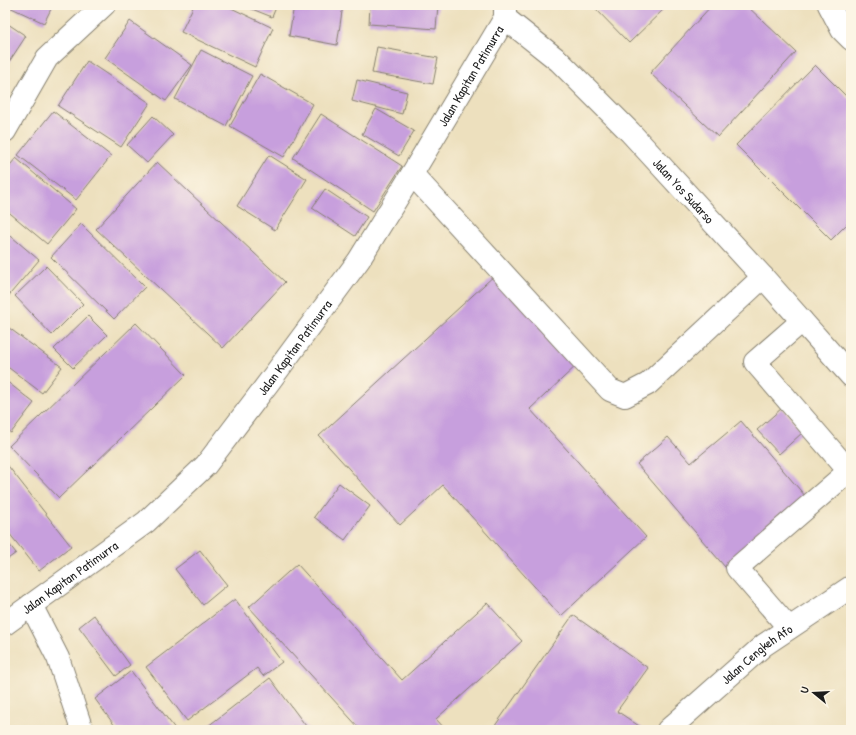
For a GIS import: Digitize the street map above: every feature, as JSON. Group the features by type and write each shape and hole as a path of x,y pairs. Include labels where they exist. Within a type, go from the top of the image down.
{"street":[{"path":"5,131 47,58 104,5"},
{"path":"829,5 842,30 851,39"},
{"name":"Jalan Kapitan Patimurra","path":"5,624 146,522 206,465 358,260 412,174 505,11"},
{"name":"Jalan Yos Sudarso","path":"505,11 559,61 630,132 763,277 851,376"},
{"path":"412,174 610,390 625,396 648,384 763,277"},
{"path":"789,628 737,568 849,471 755,362 802,322"},
{"name":"Jalan Cengkeh Afo","path":"668,730 764,645 851,587"},
{"path":"31,605 58,658 82,730"}],"green space":[{"path":"840,5 851,5 851,21"}],"building":[{"path":"5,5 53,5 44,23"},
{"path":"194,5 225,5 273,28 255,67 181,32"},
{"path":"242,5 277,5 272,17"},
{"path":"294,5 343,5 337,45 289,36"},
{"path":"370,5 438,5 436,29 369,24"},
{"path":"592,5 668,5 629,43"},
{"path":"712,5 746,5 796,52 718,137 650,73"},
{"path":"130,21 192,65 166,101 105,58"},
{"path":"5,22 26,36 5,68"},
{"path":"377,47 438,58 433,84 372,73"},
{"path":"201,50 252,76 226,126 175,99"},
{"path":"87,61 150,103 121,147 58,106"},
{"path":"815,65 851,101 851,220 831,240 736,145"},
{"path":"260,74 313,104 284,157 230,126"},
{"path":"357,80 407,92 402,114 352,101"},
{"path":"5,97 16,103 5,116"},
{"path":"376,109 414,131 399,156 362,134"},
{"path":"53,111 111,156 76,200 18,155"},
{"path":"321,114 402,166 373,211 293,158"},
{"path":"153,116 173,135 147,163 127,145"},
{"path":"269,155 307,179 275,230 237,206"},
{"path":"16,158 76,209 47,244 5,209 5,171"},
{"path":"157,162 285,282 223,348 96,229"},
{"path":"325,189 367,217 355,236 312,208"},
{"path":"81,224 145,287 114,319 51,257"},
{"path":"5,231 39,260 5,300"},
{"path":"46,266 83,304 52,335 15,296"},
{"path":"496,274 578,364 530,409 646,537 561,616 443,485 400,525 319,436"},
{"path":"88,316 107,335 73,368 54,349"},
{"path":"136,323 186,375 59,498 9,446"},
{"path":"5,325 62,367 42,393 5,365"},
{"path":"5,380 34,403 11,433 5,429"},
{"path":"782,408 803,432 779,454 757,430"},
{"path":"741,421 806,497 725,567 637,464 668,437 691,463"},
{"path":"5,462 71,546 39,571 5,528"},
{"path":"339,483 370,506 345,540 314,517"},
{"path":"5,539 16,553 5,561"},
{"path":"200,550 227,585 203,605 175,569"},
{"path":"297,564 402,680 487,603 522,641 436,719 446,730 361,730 249,607"},
{"path":"235,599 282,662 263,676 257,668 187,721 146,667"},
{"path":"94,615 130,665 116,676 79,627"},
{"path":"573,615 648,668 617,711 645,730 492,730"},
{"path":"131,671 176,730 118,730 95,699"},
{"path":"270,678 309,730 203,730"}]}
